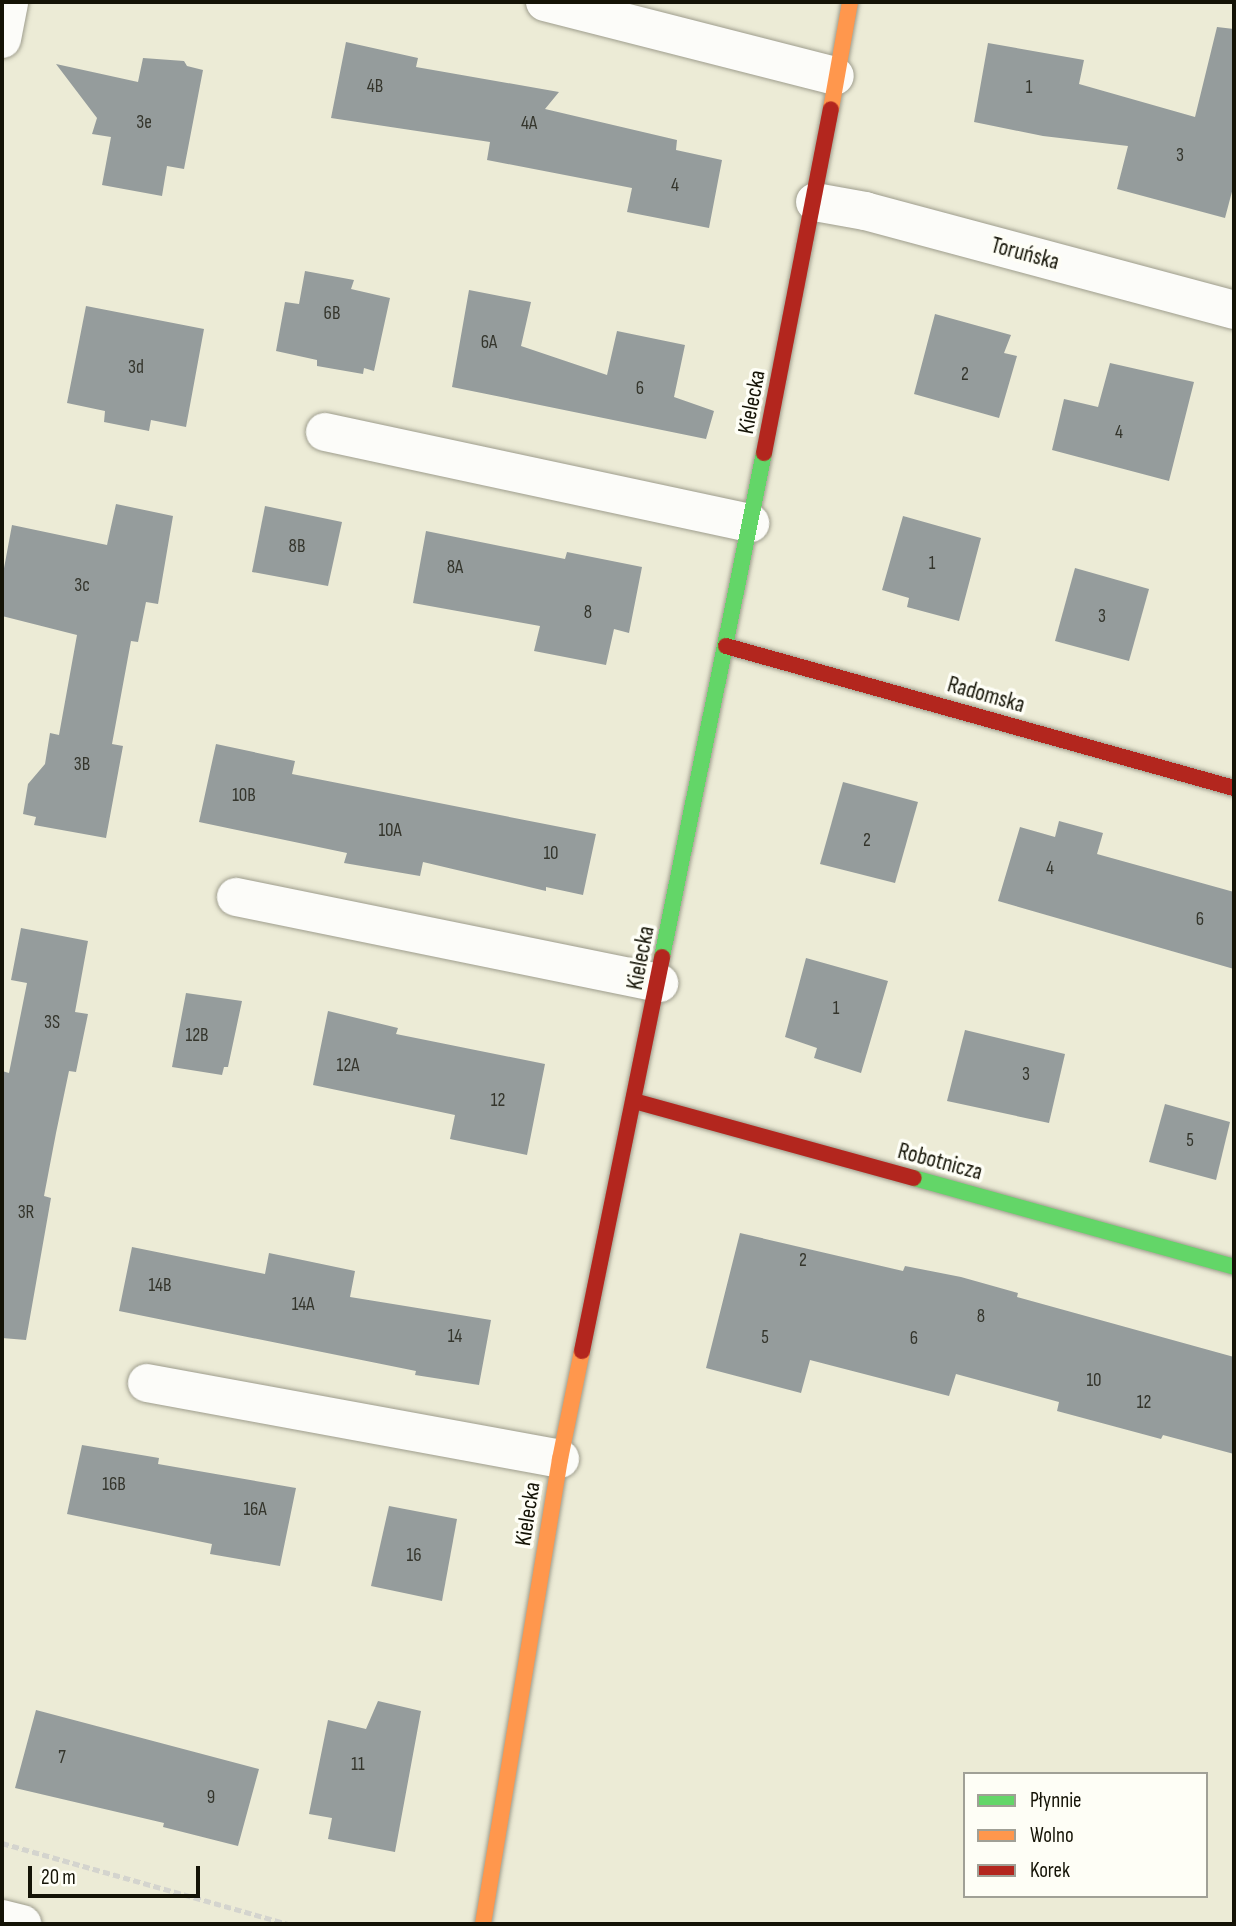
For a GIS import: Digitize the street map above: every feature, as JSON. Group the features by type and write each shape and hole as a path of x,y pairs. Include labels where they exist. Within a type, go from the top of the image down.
{"street":[{"path":"2,39 9,2"},
{"path":"545,2 835,76"},
{"name":"Kielecka","path":"483,1924 560,1460 659,983 815,202 850,2"},
{"name":"Toruńska","path":"815,202 865,211 1234,310"},
{"path":"325,432 750,523"},
{"name":"Radomska","path":"726,646 1234,788"},
{"path":"236,897 659,983"},
{"name":"Robotnicza","path":"634,1101 1234,1266"},
{"path":"148,1383 560,1460"},
{"path":"2,1919 22,1924"}],"path":[{"path":"2,1843 288,1924"}],"building":[{"path":"1217,27 1234,29 1234,184 1225,218 1117,189 1128,146 1043,136 974,122 988,43 1084,60 1079,84 1195,117"},
{"path":"346,42 418,58 416,67 559,92 545,109 677,140 676,150 722,160 709,228 627,212 632,188 487,160 490,142 331,118"},
{"path":"143,58 184,61 187,66 203,70 184,169 167,166 162,196 102,185 111,137 92,134 97,118 56,64 138,82"},
{"path":"305,271 354,280 351,289 390,298 374,371 364,368 363,374 317,366 317,360 276,351 285,302 299,304"},
{"path":"469,290 531,302 521,346 607,375 617,331 685,345 674,397 714,411 706,439 452,387"},
{"path":"86,306 204,329 186,427 151,420 149,431 104,422 105,411 67,403"},
{"path":"935,314 1011,335 1004,353 1017,356 999,418 914,394"},
{"path":"1110,363 1194,382 1169,481 1052,450 1064,399 1098,407"},
{"path":"116,504 173,516 158,604 146,602 138,642 131,641 112,744 123,746 106,838 34,825 36,817 23,814 28,784 45,764 50,733 59,735 77,635 2,616 2,579 12,525 107,545"},
{"path":"265,506 342,522 328,586 252,572"},
{"path":"903,516 981,538 959,621 907,607 909,598 882,590"},
{"path":"426,531 565,559 567,552 642,567 629,633 614,629 606,665 534,651 540,626 413,603"},
{"path":"1075,568 1149,589 1129,661 1055,641"},
{"path":"216,744 295,761 292,774 596,834 583,895 546,887 546,891 423,862 420,876 344,863 347,853 199,822"},
{"path":"843,782 918,802 895,883 820,864"},
{"path":"1059,821 1103,833 1097,854 1234,892 1234,969 998,901 1020,827 1055,837"},
{"path":"21,928 88,941 75,1012 88,1014 76,1072 69,1071 44,1196 51,1198 26,1340 2,1338 2,1071 9,1073 27,983 11,980"},
{"path":"806,958 888,981 861,1073 814,1058 817,1048 785,1037"},
{"path":"186,993 242,1001 228,1067 224,1067 222,1075 172,1067"},
{"path":"328,1011 398,1028 396,1034 545,1064 527,1155 450,1139 455,1115 313,1085"},
{"path":"965,1030 1065,1054 1049,1123 947,1101"},
{"path":"1165,1104 1230,1122 1216,1180 1149,1162"},
{"path":"740,1233 903,1271 905,1266 961,1277 1018,1293 1017,1297 1234,1357 1234,1454 1163,1435 1161,1439 1057,1411 1059,1402 956,1374 949,1396 810,1360 801,1393 706,1368"},
{"path":"132,1247 265,1274 269,1253 355,1271 350,1297 491,1320 479,1385 415,1375 416,1371 119,1311"},
{"path":"82,1445 159,1458 158,1464 296,1488 280,1566 210,1554 212,1544 67,1514"},
{"path":"389,1506 457,1519 442,1601 371,1586"},
{"path":"378,1701 421,1711 395,1852 328,1839 332,1818 309,1814 328,1720 366,1729"},
{"path":"36,1710 259,1769 238,1846 163,1827 164,1823 15,1788"}],"traffic: fast":[{"path":"662,957 764,453"},
{"path":"914,1178 1234,1267"}],"traffic: slow":[{"path":"831,109 850,2"},
{"path":"483,1924 560,1459 582,1351"}],"traffic: jam":[{"path":"764,453 831,109"},
{"path":"726,646 1234,788"},
{"path":"582,1351 662,957"},
{"path":"634,1101 914,1178"}]}
